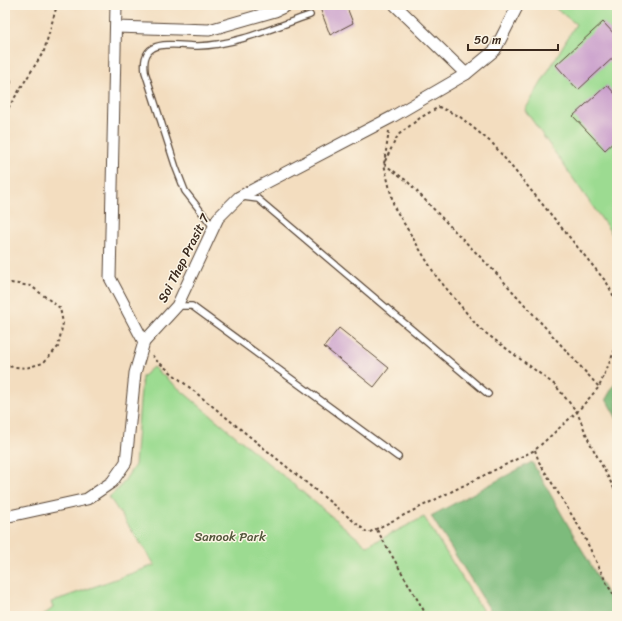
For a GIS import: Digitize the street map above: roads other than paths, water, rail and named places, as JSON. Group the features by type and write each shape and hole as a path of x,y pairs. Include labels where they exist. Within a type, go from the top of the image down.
{"street":[{"path":"116,5 110,278 144,342"},
{"path":"116,27 209,30 275,11 288,5"},
{"path":"396,5 466,74"},
{"name":"Soi Thep Prasit 7","path":"5,517 87,499 112,482 126,462 135,373 144,342 177,306 218,218 239,196 392,117 466,74 495,50 518,5"}],"lane":[{"path":"214,228 185,191 176,168 145,72 144,63 147,54 153,48 160,45 200,46 228,43 310,15"},
{"path":"239,196 258,199 488,394"},
{"path":"177,306 192,306 398,457"}],"park label":[{"name":"Sanook Park","path":"230,536"}]}
